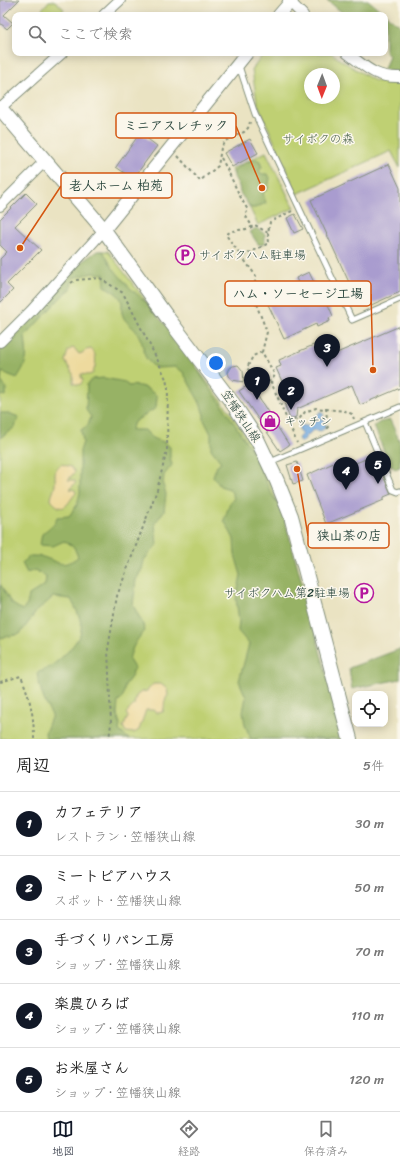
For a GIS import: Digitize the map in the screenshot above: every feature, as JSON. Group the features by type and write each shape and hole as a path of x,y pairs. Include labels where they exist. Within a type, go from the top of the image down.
{"main road":[{"name":"笠幡狭山線","path":"0,108 104,230 166,317 238,410 258,441 269,463 293,522 350,739"}],"street":[{"path":"107,12 120,0"},
{"path":"282,12 290,1 300,12"},
{"path":"0,108 59,56"},
{"path":"0,342 31,311 104,230 170,146 245,56"},
{"path":"351,56 381,76 400,78"},
{"path":"0,206 45,161"}],"lane":[{"path":"238,64 255,114 352,320 400,299"},
{"path":"269,463 400,407"},
{"path":"365,422 393,490 398,492 400,491"}],"path":[{"path":"170,146 200,181 218,166 221,148 225,141 244,132 248,128 249,123 255,114"},
{"path":"220,157 230,173 237,192 248,210 246,215 252,226"},
{"path":"243,256 268,243 270,222 299,208"},
{"path":"254,296 256,276 243,256 226,235 230,231 248,230 255,225 268,233"},
{"path":"69,285 75,280 100,278 123,293 166,378 168,389 167,450 157,490 117,596 108,649 111,724 109,739"},
{"path":"242,282 254,296 266,332 262,352 275,375 271,382"},
{"path":"262,352 253,356 247,368 254,376 271,382 300,449"},
{"path":"288,422 300,418 305,412 312,409 326,408 345,411 352,414 358,425"},
{"path":"326,408 328,430 332,436"},
{"path":"0,682 21,676 31,704 34,719 34,739"}],"green space":[{"path":"327,0 368,0 383,12 341,12"},
{"path":"49,1 55,1 64,9 62,12 40,12"},
{"path":"388,16 400,26 400,73 393,73 384,69 389,55"},
{"name":"サイボクの森","path":"262,56 336,56 375,81 400,82 400,168 391,151 297,194 257,102 252,70"},
{"path":"266,152 294,208 258,225 231,169"},
{"path":"256,159 260,161 262,168 259,170 261,174 268,174 270,178 268,189 263,193 266,203 255,208 251,208 240,193 239,186 234,177 234,170 244,163"},
{"path":"256,228 265,234 265,243 261,245 258,244 250,232"},
{"path":"97,251 103,251 112,267 129,287 147,303 152,311 168,327 194,362 201,375 254,454 272,495 282,509 344,739 251,739 245,725 243,712 246,697 239,681 249,644 238,631 239,621 236,599 241,575 235,555 234,539 224,520 230,503 234,498 230,489 220,486 213,476 217,465 221,462 211,449 211,434 204,420 200,403 183,372 175,367 156,368 147,360 138,333 123,316 122,301 116,294 105,286 104,274 93,273 72,278 71,289 61,297 25,336 26,358 24,367 17,378 2,372 1,381 6,388 6,396 0,395 0,349 27,318 81,262"},
{"path":"98,251 108,251 231,413 264,465 284,521 339,739 0,739 0,351"},
{"path":"104,378 125,382 128,386 144,387 157,396 156,408 134,422 131,430 145,430 152,438 164,442 170,447 172,465 164,475 163,485 166,494 164,511 155,523 157,545 144,560 142,569 136,580 133,605 145,631 133,647 129,660 134,668 131,677 125,685 123,696 118,702 117,714 120,724 119,731 129,739 46,739 45,733 52,715 42,694 37,673 55,663 77,640 81,631 80,618 71,599 53,597 36,612 20,634 0,638 0,585 11,603 22,610 27,605 29,595 45,585 46,577 35,570 27,573 22,563 30,556 43,557 64,564 73,561 78,557 74,547 64,541 53,546 40,545 42,534 55,523 57,517 69,516 77,505 80,493 80,451 83,442 81,430 88,425 91,417 86,410 87,384 93,379"},
{"path":"0,413 8,413 19,417 15,427 0,438"},
{"path":"390,420 400,442 400,467 395,469 389,464 374,426 380,422"},
{"path":"400,649 400,679 352,689 349,668"}],"sand":[{"path":"72,348 79,354 91,349 95,354 95,368 92,374 81,374 83,380 81,384 78,385 73,383 73,374 65,361 68,351"},
{"path":"62,464 71,467 75,472 68,480 73,480 76,482 70,489 75,490 76,493 66,506 60,507 51,500 55,486 55,473 57,468"},
{"path":"153,684 161,684 167,689 168,695 163,712 157,713 153,710 146,710 139,730 134,733 126,732 123,727 128,717 126,713 134,705 136,696 141,692 147,691"}],"water":[{"path":"321,411 324,415 320,419 324,420 326,427 321,431 313,430 304,441 300,442 298,438 302,434 299,429 299,425 310,426 314,421 318,420 316,416"}],"building":[{"path":"0,0 19,0 4,15 12,22 12,24 7,29 0,23"},
{"path":"140,133 157,146 133,179 116,167"},
{"path":"250,139 258,153 232,167 224,153"},
{"path":"389,164 400,188 400,292 369,306 364,295 360,297 357,290 353,291 311,200"},
{"path":"26,193 37,204 15,226 41,250 7,284 13,290 0,303 0,259 7,252 0,245 0,219"},
{"path":"295,214 303,229 294,233 287,218"},
{"path":"309,272 319,293 322,291 333,316 329,318 330,321 317,327 316,324 284,339 266,300 299,285 296,278"},
{"path":"400,326 400,388 360,405 352,385 297,409 296,417 290,419 285,406 289,397 276,368 281,366 279,360 325,340 332,355"},
{"path":"238,365 243,371 244,382 232,380 229,376 228,372 230,368"},
{"path":"250,384 289,445 280,451 239,391"},
{"path":"368,458 375,474 381,471 391,494 384,497 384,500 326,524 307,475 338,461 341,469"},
{"path":"297,462 303,481 293,484 287,465"}],"place":[{"name":"ミニアスレチック","path":"262,188"},
{"name":"老人ホーム 柏苑","path":"20,248"},
{"name":"サイボクハム駐車場","path":"185,255"},
{"name":"手づくりパン工房","path":"327,367"},
{"name":"ハム・ソーセージ工場","path":"373,370"},
{"name":"カフェテリア","path":"257,400"},
{"name":"ミートピアハウス","path":"291,410"},
{"name":"キッチン","path":"270,421"},
{"name":"狭山茶の店","path":"297,469"},
{"name":"お米屋さん","path":"378,484"},
{"name":"楽農ひろば","path":"346,490"},
{"name":"サイボクハム第2駐車場","path":"364,593"}]}
